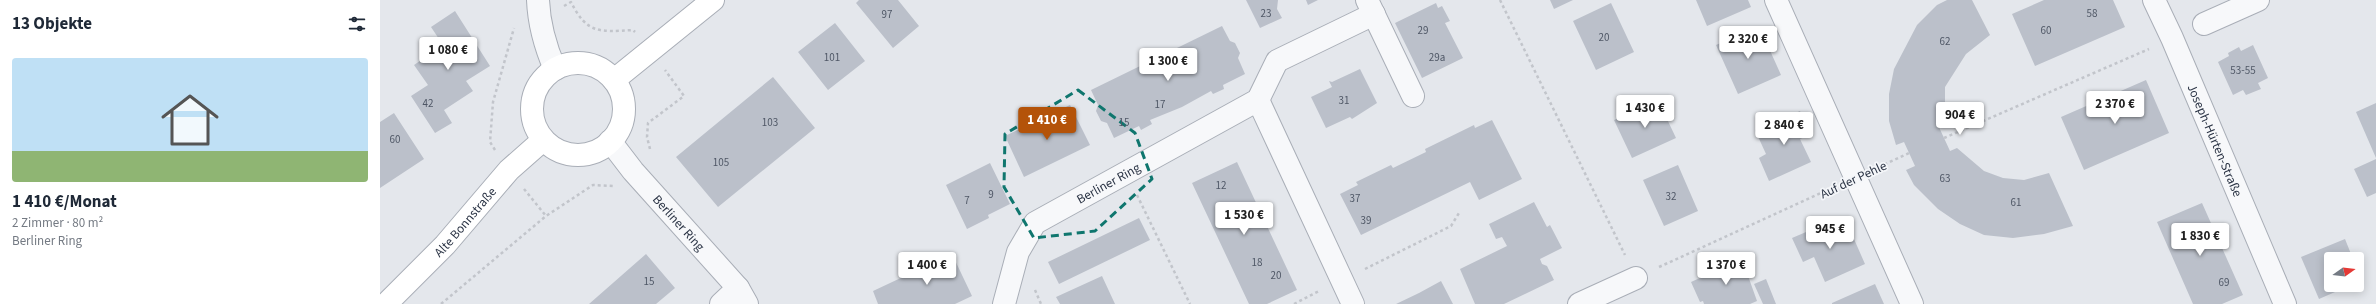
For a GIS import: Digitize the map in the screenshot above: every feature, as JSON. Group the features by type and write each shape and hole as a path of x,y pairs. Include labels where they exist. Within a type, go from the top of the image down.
{"main road":[{"path":"614,80 713,0"},
{"path":"580,63 593,65 614,80 622,96 624,115 621,126 610,141 595,152 581,156 567,154 554,149 543,140 536,128 532,115 532,102 536,89 544,78 555,69 566,64 580,63"},
{"name":"Alte Bonnstraße","path":"386,304 445,245 509,170 543,140"}],"street":[{"path":"538,0 539,21 545,47 555,69"},
{"path":"1776,0 1912,304"},
{"name":"Joseph-Hürten-Straße","path":"2154,0 2172,38 2285,304"},
{"path":"2204,24 2258,0"},
{"path":"1353,304 1258,100 1277,61 1370,7 1413,96"},
{"name":"Berliner Ring","path":"1004,304 1018,252 1036,223 1258,100"},
{"name":"Berliner Ring","path":"610,141 633,171 742,296"},
{"path":"1579,304 1636,278"},
{"path":"721,304 742,296"}],"path":[{"path":"1500,0 1636,278"},
{"path":"490,142 493,102 516,20"},
{"path":"1944,138 2134,56"},
{"name":"Auf der Pehle","path":"1636,278 1909,153"},
{"path":"440,304 546,216 593,186 614,186 633,171"},
{"path":"1126,173 1190,304"},
{"path":"1294,304 1451,226 1459,213"}],"highlighted area":[{"path":"1078,90 1135,133 1152,179 1095,231 1034,238 1004,187 1005,134"}],"building":[{"path":"859,0 898,0 919,26 893,48 856,3"},
{"path":"1246,0 1278,0 1277,9 1282,18 1260,28"},
{"path":"1306,0 1318,0 1308,5"},
{"path":"1550,0 1573,0 1554,9"},
{"path":"1696,0 1748,0 1751,7 1707,26"},
{"path":"1947,0 1972,0 1990,35 1966,54 1945,87 1945,122 1938,125 1950,151 1957,148 1984,171 2003,178 2024,180 2049,173 2073,226 2044,234 2013,238 1984,235 1960,224 1938,209 1914,185 1906,170 1915,166 1904,142 1896,145 1889,121 1889,94 1894,69 1917,25 1937,5"},
{"path":"2044,0 2113,0 2125,27 2035,66 2012,14"},
{"path":"1436,3 1438,8 1442,6 1450,21 1445,23 1463,58 1422,78 1395,23"},
{"path":"1611,3 1634,52 1596,70 1573,21"},
{"path":"455,11 490,66 466,81 473,91 444,110 452,123 435,133 411,96 428,85 414,65 443,45 431,27"},
{"path":"835,23 865,61 828,90 798,52"},
{"path":"1222,26 1230,41 1235,43 1240,53 1238,58 1245,74 1223,85 1224,89 1213,94 1211,91 1182,107 1150,120 1152,124 1141,130 1139,126 1114,138 1107,123 1101,121 1096,111 1098,105 1091,90"},
{"path":"1759,26 1781,75 1738,94 1716,45"},
{"path":"2253,45 2268,78 2258,83 2261,89 2246,95 2243,90 2233,95 2218,62 2229,56 2228,53 2239,47 2241,51"},
{"path":"1360,69 1377,103 1352,119 1350,117 1326,128 1311,97 1332,87 1329,81 1332,82"},
{"path":"773,77 815,128 718,207 676,157"},
{"path":"2146,80 2169,133 2084,170 2061,117"},
{"path":"1658,100 1676,138 1632,158 1614,120"},
{"path":"2376,103 2376,158 2356,112"},
{"path":"1070,105 1090,145 1024,177 1005,136"},
{"path":"1800,111 1810,135 1800,139 1811,162 1769,181 1759,158 1766,154 1755,130"},
{"path":"394,113 424,159 380,188 380,122"},
{"path":"1492,120 1522,179 1479,200 1470,182 1361,235 1340,194 1358,185 1356,182 1391,165 1393,168 1426,152 1425,149 1474,125 1475,128"},
{"path":"2376,159 2376,193 2367,197 2354,169"},
{"path":"1237,162 1297,290 1267,304 1249,304 1192,183"},
{"path":"990,163 1010,204 988,215 989,218 967,229 946,185"},
{"path":"1678,165 1698,211 1664,226 1643,180"},
{"path":"1534,202 1547,227 1550,225 1562,248 1540,259 1542,264 1547,266 1554,280 1504,304 1475,304 1460,269 1507,246 1502,237 1496,239 1489,224"},
{"path":"2202,203 2243,295 2222,304 2193,304 2157,222"},
{"path":"1139,218 1150,240 1059,284 1048,262"},
{"path":"1839,218 1849,242 1854,239 1865,264 1825,282 1814,257 1803,262 1792,238"},
{"path":"2345,239 2350,252 2324,252 2324,292 2335,292 2319,299 2301,257"},
{"path":"646,254 675,288 656,304 589,304"},
{"path":"952,254 972,296 955,304 878,304 873,291"},
{"path":"1742,259 1757,301 1750,304 1704,304 1703,301 1700,302 1691,282"},
{"path":"1102,276 1115,304 1060,304 1056,297"},
{"path":"1766,279 1776,304 1763,304 1754,284"},
{"path":"1441,281 1453,304 1396,304 1419,293"},
{"path":"1875,284 1884,304 1832,304 1832,303"}]}
